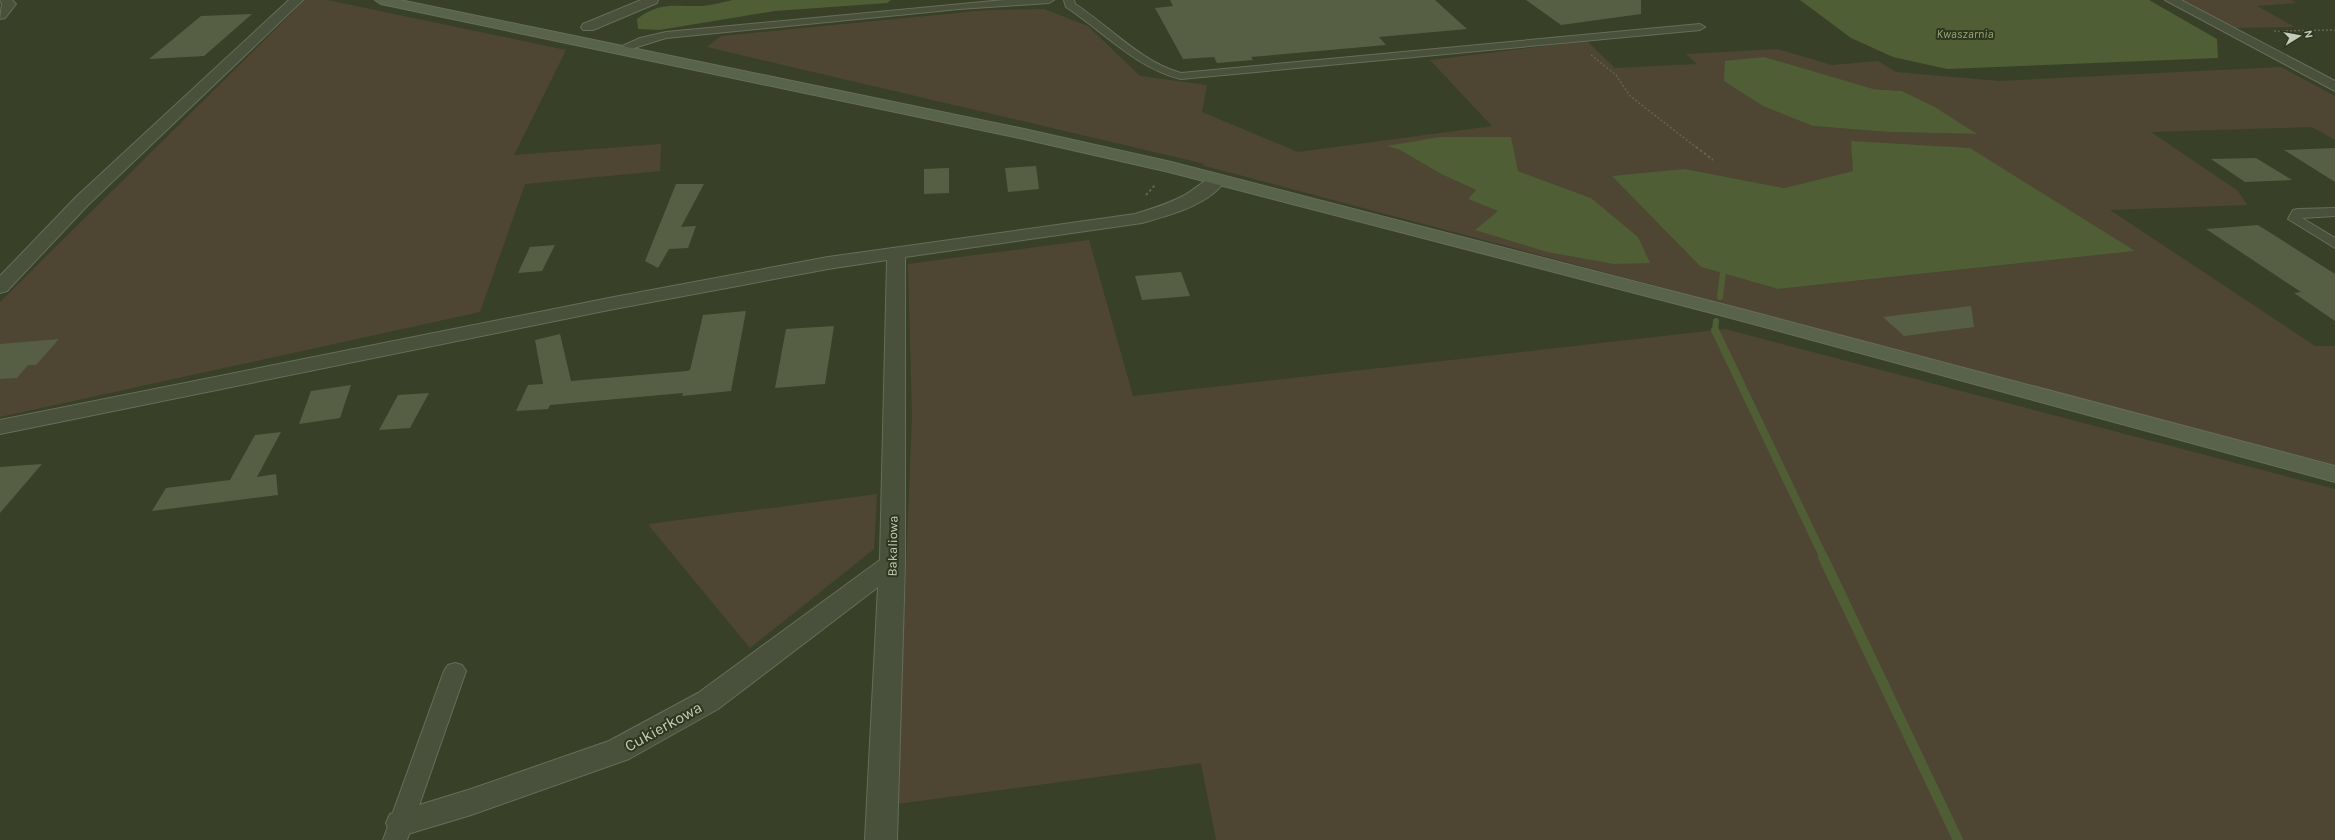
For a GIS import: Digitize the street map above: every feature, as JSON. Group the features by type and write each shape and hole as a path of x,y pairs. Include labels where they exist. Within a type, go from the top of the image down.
{"street":[{"path":"0,15 9,4 5,0"},
{"path":"0,287 82,201 297,0"},
{"path":"381,0 1024,134 1171,167 1738,314 2335,474"},
{"path":"588,27 652,0"},
{"path":"2171,0 2335,88"},
{"path":"0,427 614,303 828,263 1101,226 1136,219 1168,210 1198,197 1218,180"},
{"name":"Bakaliowa","path":"881,840 892,564 897,262 895,253"},
{"name":"Cukierkowa","path":"398,832 471,802 619,750 708,701 892,564"}],"lane":[{"path":"621,49 644,40 666,36 972,2 1049,0"},
{"path":"1069,0 1070,5 1087,15 1162,71 1182,76 1568,41 1700,27"},
{"path":"2335,212 2298,214 2295,219 2335,244"},
{"path":"398,832 455,671"}],"path":[{"path":"2229,31 2335,30"},
{"path":"1568,41 1587,51 1616,75 1630,96 1713,160"}],"shaded area":[{"path":"305,0 327,0 566,50 514,155 661,144 660,171 525,184 480,312 0,417 0,302"},
{"path":"2178,0 2291,0 2297,3 2257,6 2295,27 2231,28"},
{"path":"1044,9 1088,26 1140,76 1207,85 1202,112 1298,152 1492,126 1430,60 1587,41 1615,68 1697,64 1686,54 1777,49 1832,65 1878,61 1896,72 1999,81 2281,67 2335,96 2335,140 2312,127 2151,132 2238,191 2247,205 2110,210 2315,346 2335,346 2335,466 1201,165 1205,164 707,47 721,36 988,10","holes":["1873,89 1902,91 1935,107 1976,134 1888,132 1813,126","1851,141 2134,251 1778,289 1701,267 1685,169 1784,188 1854,171","1388,146 1518,171 1591,198 1475,230 1499,211 1468,199 1476,190 1441,174 1400,150"]},
{"path":"1089,240 1133,396 1725,329 2335,489 2335,840 1216,840 1201,763 897,804 912,416 908,264"},
{"path":"877,494 874,549 750,648 649,524"}],"water":[{"path":"733,0 891,0 887,3 775,11 659,30 638,29 637,19 646,13 661,7 702,6"},
{"name":"Kwaszarnia","path":"1800,0 2149,0 2217,39 2218,58 1947,69 1893,57 1851,38"},
{"path":"1764,57 1873,89 1902,91 1935,107 1977,134 1888,132 1813,126 1763,106 1724,81 1725,61"},
{"path":"1440,137 1511,137 1518,171 1591,198 1638,237 1650,263 1614,264 1547,252 1475,230 1498,211 1468,199 1476,190 1441,174 1400,150 1387,146"},
{"path":"1851,141 1970,148 2135,251 1778,289 1701,267 1612,176 1685,169 1784,188 1853,171"}],"building":[{"path":"1170,0 1435,0 1467,29 1379,37 1386,45 1251,57 1253,60 1217,63 1214,57 1183,59 1155,8 1173,6"},
{"path":"1526,0 1641,0 1641,14 1561,25"},
{"path":"252,14 204,56 149,59 201,16"},
{"path":"2335,148 2335,182 2284,150"},
{"path":"2256,158 2292,180 2245,182 2211,159"},
{"path":"1036,166 1039,189 1008,192 1005,168"},
{"path":"949,168 949,193 924,194 924,169"},
{"path":"676,184 704,184 681,227 696,226 688,248 669,249 658,268 645,261"},
{"path":"2258,225 2335,274 2335,321 2294,293 2301,292 2206,229"},
{"path":"555,245 542,271 518,273 530,247"},
{"path":"1181,272 1190,296 1142,300 1135,276"},
{"path":"1971,306 1974,327 1904,336 1883,317"},
{"path":"746,311 731,391 682,396 683,393 550,405 548,409 516,411 528,385 543,384 535,340 560,334 571,381 687,371 690,370 703,315"},
{"path":"834,326 825,384 775,388 786,329"},
{"path":"59,339 36,365 28,365 17,378 0,379 0,344"},
{"path":"351,385 340,418 299,424 311,391"},
{"path":"429,393 410,428 379,430 398,395"},
{"path":"281,432 257,477 276,474 278,495 152,511 166,488 230,480 255,435"},
{"path":"42,464 0,513 0,467"}],"waterway":[{"path":"1720,297 1723,273"},
{"path":"1715,330 1716,321"},
{"path":"1715,330 1824,558"},
{"path":"1823,557 1958,840"}]}
